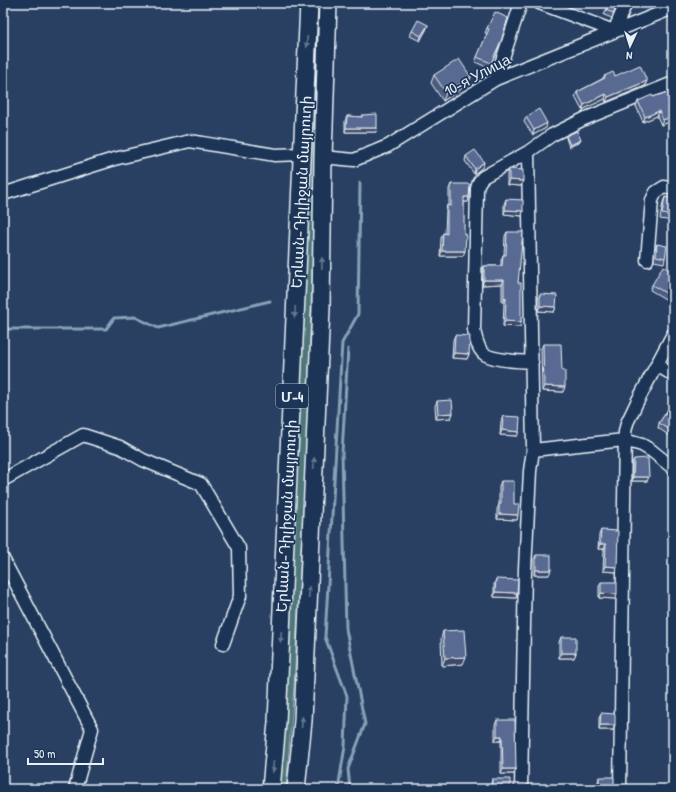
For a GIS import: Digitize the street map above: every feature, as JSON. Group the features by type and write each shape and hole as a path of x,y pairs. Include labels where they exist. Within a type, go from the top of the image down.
{"highway":[{"name":"Երևան-Դիլիջան մայրուղի","path":"271,789 278,714 309,3"},
{"name":"Երևան-Դիլիջան մայրուղի","path":"296,789 303,721 321,308 323,157 328,3"}],"street":[{"path":"496,79 521,3"},
{"path":"539,3 614,30 626,3"},
{"name":"10-я Улица","path":"323,157 354,160 388,146 496,79 614,30 673,8"},
{"path":"532,362 490,357 483,353 478,346 474,330 476,189 478,182 483,177 528,152 552,135 584,119 673,83"},
{"path":"3,194 114,159 190,141 275,155 302,154"},
{"path":"521,789 525,569 530,470 533,450 528,152"},
{"path":"647,260 652,200 656,192 664,187 673,189"},
{"path":"620,789 624,440 627,422 673,334"},
{"path":"657,365 673,375"},
{"path":"3,480 83,435 120,447 143,460 201,484 239,548 240,596 223,644"},
{"path":"533,450 624,440 642,445 673,468"},
{"path":"3,558 92,729 75,789"}],"green space":[{"path":"314,3 320,3 307,437 294,686 286,789 278,789 299,436 311,145"}],"building":[{"path":"608,3 618,3 613,13 606,10"},
{"path":"495,12 508,18 501,41 491,63 477,57 489,29 487,28"},
{"path":"418,20 428,25 421,36 412,31"},
{"path":"459,59 471,77 446,93 434,75"},
{"path":"640,65 647,81 608,97 606,94 584,105 577,92 605,78 604,76 613,72 615,76"},
{"path":"673,91 673,116 663,120 659,111 645,117 638,101 652,95 653,97"},
{"path":"539,109 547,123 534,130 526,117"},
{"path":"377,114 377,128 346,128 347,116 362,117 362,115"},
{"path":"577,131 581,140 570,145 566,136"},
{"path":"475,150 484,162 475,169 466,156"},
{"path":"509,169 523,170 523,181 509,180"},
{"path":"451,184 470,184 469,197 464,197 464,234 466,234 465,251 442,251 443,233 447,234 447,205 451,206"},
{"path":"665,197 673,199 673,216 662,214"},
{"path":"506,199 523,200 523,211 505,210"},
{"path":"507,232 523,232 518,283 521,283 521,322 505,321 506,298 504,298 504,280 484,280 484,266 502,266 503,255 506,255"},
{"path":"657,244 667,246 665,258 656,256"},
{"path":"663,266 673,272 673,288 669,295 652,285"},
{"path":"540,294 557,295 556,307 540,306"},
{"path":"455,335 470,336 469,354 454,353"},
{"path":"543,344 561,344 562,371 565,371 565,387 544,386"},
{"path":"452,400 453,413 438,414 437,401"},
{"path":"673,402 673,429 672,431 659,423"},
{"path":"503,416 520,417 519,432 502,430"},
{"path":"648,458 649,477 633,477 634,459"},
{"path":"501,481 514,481 514,504 519,504 518,515 499,514 499,504 501,504"},
{"path":"601,530 618,531 617,567 605,566 606,544 600,544"},
{"path":"536,555 551,555 551,570 536,570"},
{"path":"496,579 518,580 517,593 495,592"},
{"path":"601,582 617,582 617,594 601,593"},
{"path":"464,630 466,657 445,658 443,631"},
{"path":"561,637 576,637 576,653 561,653"},
{"path":"601,713 615,714 615,725 600,725"},
{"path":"497,720 515,720 516,769 503,769 502,736 497,736"},
{"path":"599,777 614,777 616,789 599,789"},
{"path":"492,779 510,779 510,789 492,789"}],"waterway":[{"path":"338,789 345,746 347,696 325,637 342,343 358,314 360,183"},
{"path":"3,333 8,329 106,329 114,318 135,317 158,328 270,301"},
{"path":"348,349 342,453 346,629 365,724 348,769 350,789"}]}
